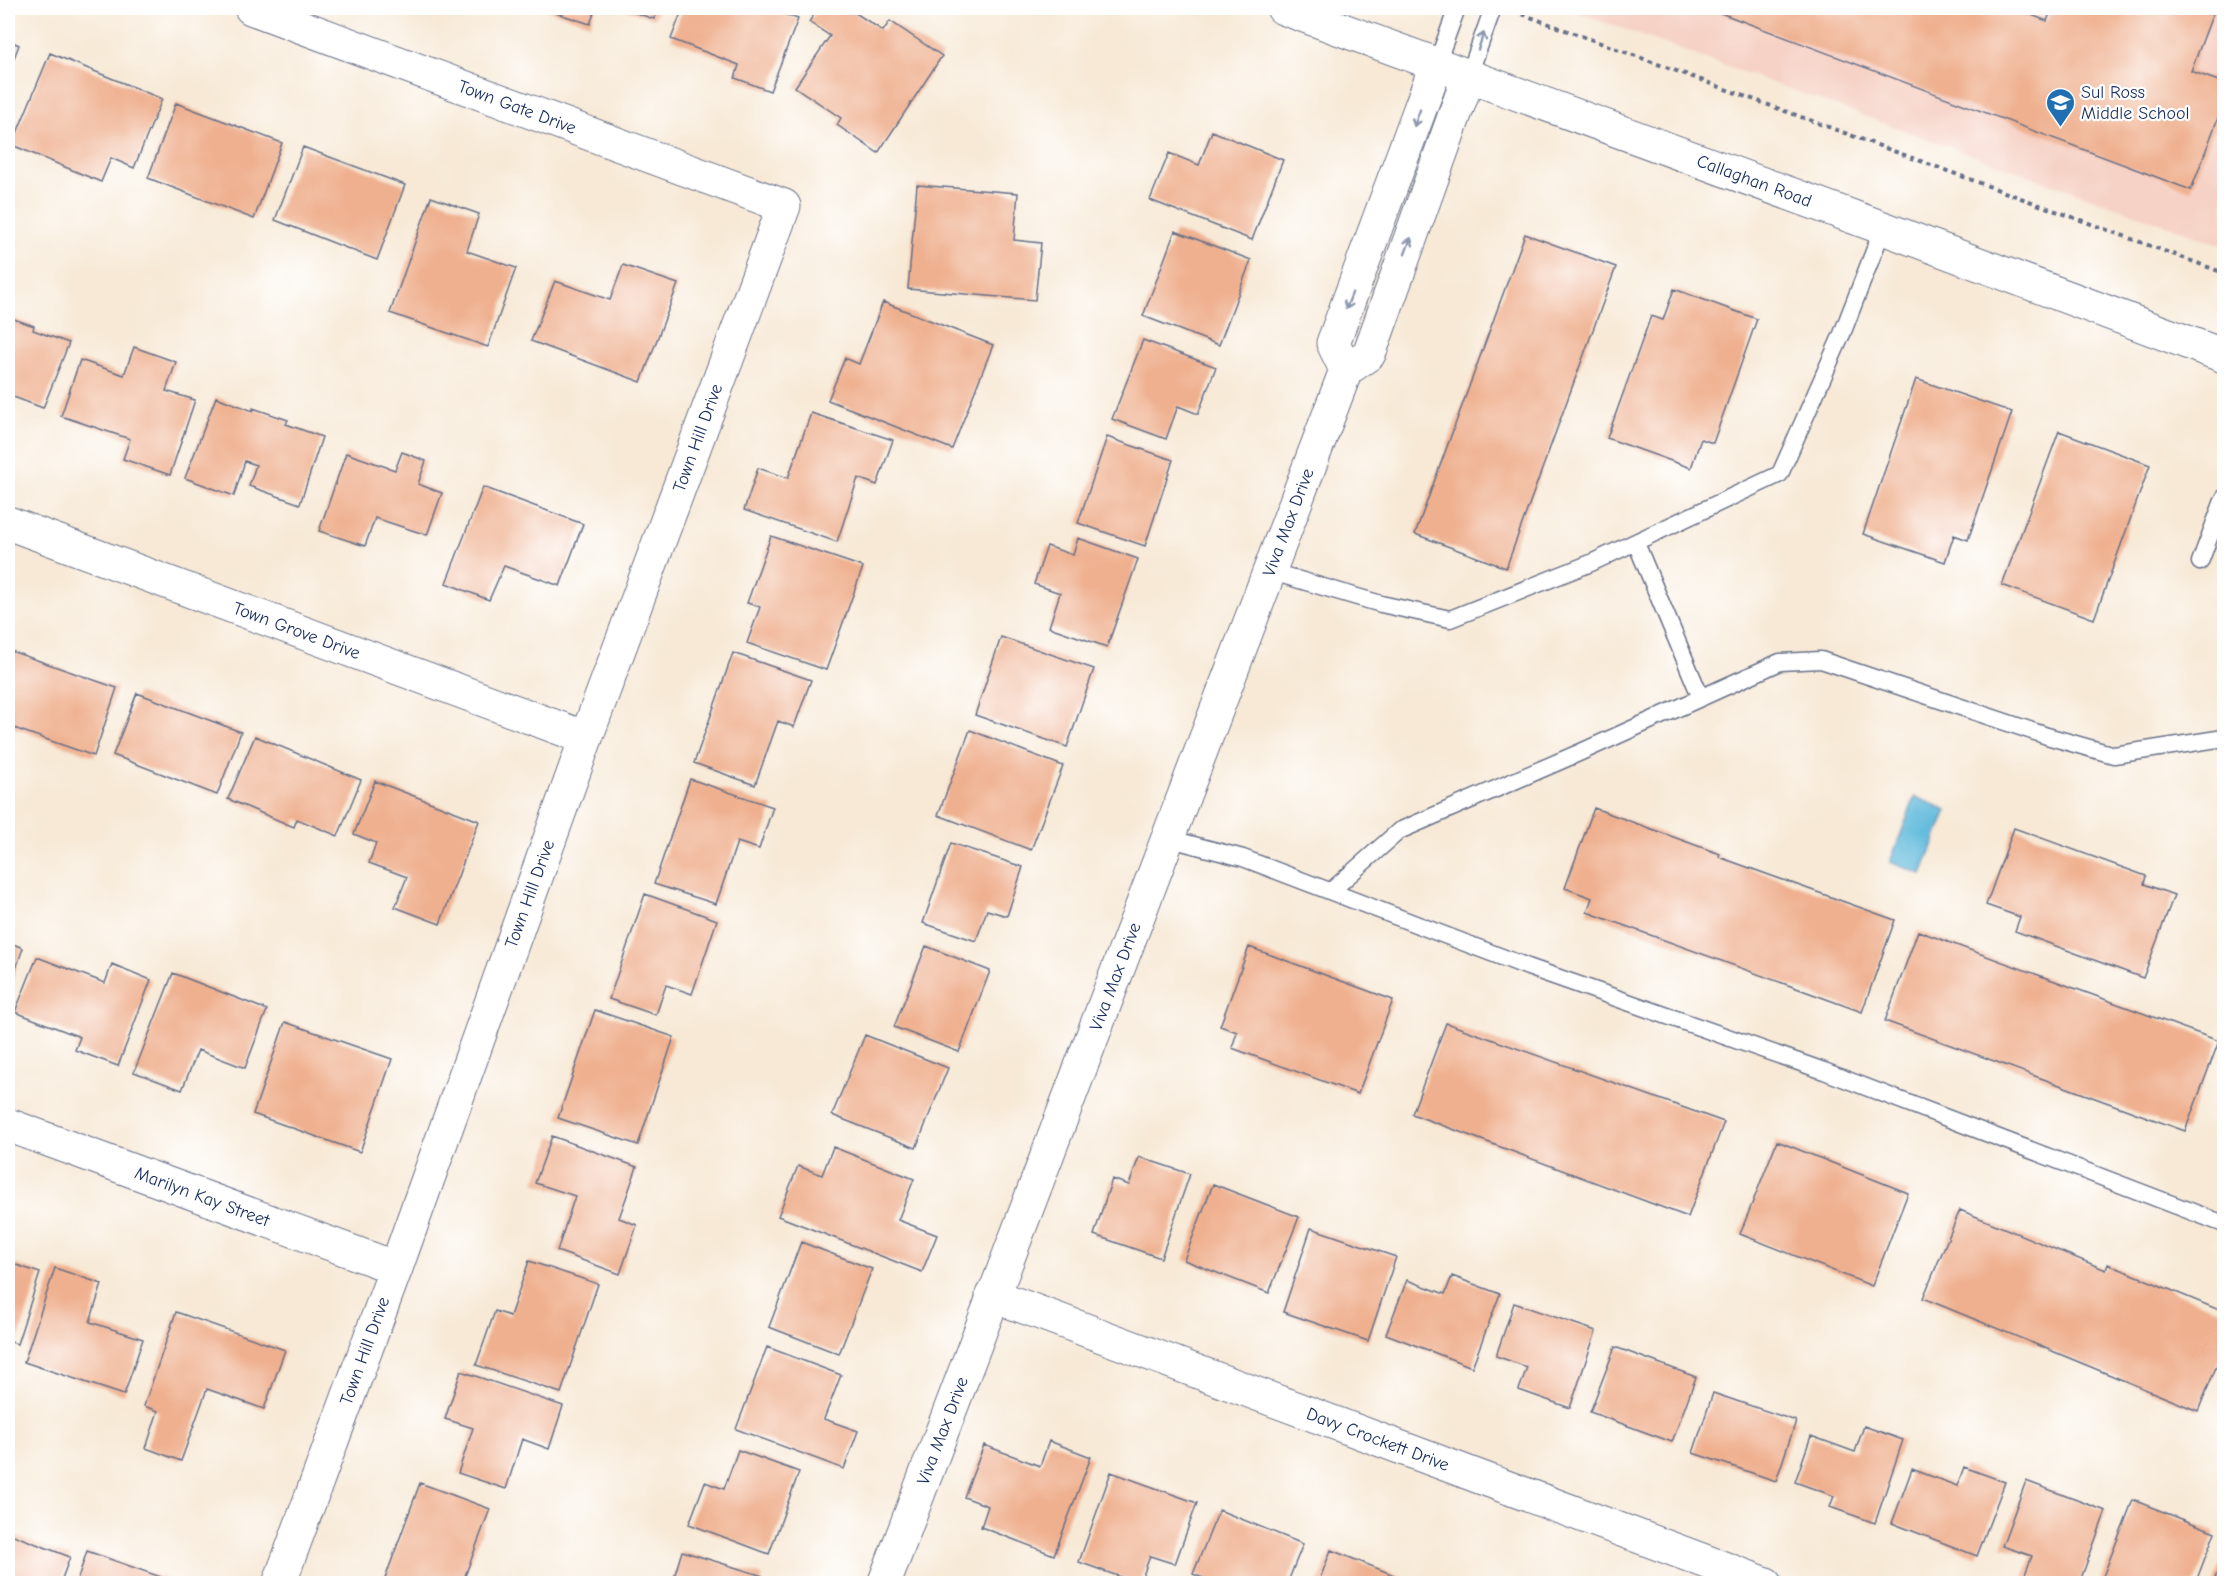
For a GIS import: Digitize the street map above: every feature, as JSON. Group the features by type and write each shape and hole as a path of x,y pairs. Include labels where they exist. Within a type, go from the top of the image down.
{"street":[{"name":"Town Gate Drive","path":"251,8 784,206"},
{"name":"Callaghan Road","path":"1283,8 1437,63 2224,356"},
{"path":"1437,63 1333,343 1346,370 1369,354 1469,75"},
{"name":"Town Hill Drive","path":"279,1584 396,1268 586,738 784,206"},
{"name":"Viva Max Drive","path":"884,1584 992,1295 1346,370"},
{"name":"Town Grove Drive","path":"8,523 586,738"},
{"name":"Marilyn Kay Street","path":"8,1125 396,1268"},
{"name":"Davy Crockett Drive","path":"992,1295 1766,1584"}],"lane":[{"path":"1437,63 1457,8"},
{"path":"1469,75 1493,8"},
{"path":"1269,571 1381,604 1450,619 1591,563 1780,474 1842,334 1883,228"},
{"path":"2200,562 2224,498"},
{"path":"1636,543 1701,698"},
{"path":"1331,891 1399,831 1780,662 1821,660 2047,736 2114,755 2224,738"},
{"path":"1167,838 1243,858 1528,967 1824,1071 2224,1224"}],"path":[{"path":"1530,17 2224,273"}],"shaded area":[{"name":"Sul Ross Middle School","path":"1565,8 2224,8 2224,246"}],"water":[{"path":"1915,797 1947,810 1922,874 1890,862"}],"building":[{"path":"548,8 596,8 590,24 547,10"},
{"path":"621,8 658,8 654,19"},
{"path":"683,8 766,8 798,19 770,91 735,78 739,65 671,39"},
{"path":"818,8 848,8 883,31 890,21 942,56 878,153 837,125 841,118 795,87 830,36 809,22"},
{"path":"1720,8 2013,8 2047,21 2052,8 2215,8 2191,71 2224,83 2224,102 2191,190 1718,12"},
{"path":"8,40 19,45 8,74"},
{"path":"50,53 162,99 134,168 111,158 101,182 12,145"},
{"path":"176,103 282,143 254,219 148,178"},
{"path":"1212,131 1283,160 1252,240 1150,200 1169,153 1199,165"},
{"path":"303,147 405,185 377,260 275,220"},
{"path":"917,185 1018,193 1014,240 1041,243 1035,300 908,289"},
{"path":"431,197 479,214 467,251 516,268 488,347 390,313"},
{"path":"1175,231 1251,260 1219,345 1143,316"},
{"path":"1525,234 1616,267 1506,568 1415,534"},
{"path":"623,265 678,284 641,382 531,341 555,281 610,300"},
{"path":"1674,289 1757,319 1713,443 1701,439 1691,468 1607,438 1651,316 1663,320"},
{"path":"883,302 993,345 952,449 828,400 845,358 859,364"},
{"path":"8,317 34,326 33,330 69,343 43,408 8,395"},
{"path":"1143,340 1216,367 1198,414 1178,406 1166,439 1112,419"},
{"path":"134,347 176,362 166,391 195,400 170,475 123,459 130,439 61,416 80,360 124,375"},
{"path":"1916,379 2012,412 1968,540 1954,535 1945,562 1863,534"},
{"path":"216,397 253,411 253,408 288,420 286,424 322,437 300,504 249,486 256,465 245,461 234,496 185,478"},
{"path":"811,413 893,440 877,485 858,478 837,542 744,510 758,468 788,478"},
{"path":"2059,431 2150,465 2094,619 2002,585"},
{"path":"1107,437 1173,460 1145,546 1078,523"},
{"path":"402,452 426,461 418,484 442,493 427,535 375,518 365,546 319,531 346,453 395,470"},
{"path":"483,487 583,524 560,586 504,566 489,600 446,583"},
{"path":"771,536 863,567 826,670 747,643 760,607 747,603"},
{"path":"1078,538 1138,559 1107,647 1049,627 1060,593 1034,584 1047,546 1073,555"},
{"path":"1001,637 1094,669 1067,747 975,715"},
{"path":"8,650 117,688 94,756 8,726"},
{"path":"733,653 811,680 794,727 778,721 755,785 694,763"},
{"path":"137,693 241,732 217,795 113,755"},
{"path":"970,730 1063,766 1031,850 938,815"},
{"path":"255,736 361,780 338,836 297,819 294,827 228,799"},
{"path":"690,779 773,807 759,849 737,842 716,904 654,884"},
{"path":"375,781 479,821 440,924 395,907 407,877 369,863 376,843 354,834"},
{"path":"1594,808 1720,854 1719,857 1895,920 1862,1012 1587,912 1592,898 1565,888"},
{"path":"2014,828 2146,876 2144,884 2174,895 2143,978 2015,931 2020,917 1986,905"},
{"path":"951,843 1023,867 1007,916 987,910 976,941 923,923"},
{"path":"645,894 717,920 692,994 666,985 656,1015 609,999"},
{"path":"1918,931 2219,1041 2185,1131 1885,1021"},
{"path":"8,942 23,948 8,992"},
{"path":"926,946 990,971 959,1052 894,1027"},
{"path":"1249,947 1393,1000 1358,1094 1232,1048 1237,1032 1220,1026"},
{"path":"37,957 105,983 112,964 151,980 118,1066 75,1050 80,1037 15,1012"},
{"path":"173,973 267,1010 245,1068 198,1050 182,1090 134,1072"},
{"path":"595,1010 674,1037 638,1145 558,1118"},
{"path":"285,1022 392,1059 360,1152 253,1114"},
{"path":"1446,1023 1724,1122 1688,1217 1412,1114"},
{"path":"865,1035 948,1068 916,1148 832,1115"},
{"path":"552,1136 637,1167 619,1218 637,1225 620,1274 557,1251 575,1196 535,1183"},
{"path":"1777,1141 1908,1193 1872,1286 1740,1234"},
{"path":"833,1147 914,1179 898,1220 937,1235 922,1272 778,1216 798,1166 822,1175"},
{"path":"1139,1157 1190,1174 1161,1258 1094,1235 1112,1179 1129,1185"},
{"path":"1213,1184 1299,1217 1269,1293 1184,1260"},
{"path":"1960,1210 2106,1270 2108,1264 2224,1312 2224,1348 2198,1411 1923,1298"},
{"path":"1311,1228 1396,1257 1368,1341 1283,1312"},
{"path":"801,1242 872,1269 839,1354 769,1327"},
{"path":"529,1261 598,1284 561,1393 476,1365 495,1311 510,1316"},
{"path":"8,1262 40,1273 17,1344 8,1341"},
{"path":"55,1268 102,1284 90,1322 143,1339 124,1395 24,1362"},
{"path":"1452,1276 1500,1294 1472,1367 1386,1334 1407,1280 1445,1294"},
{"path":"1514,1303 1596,1331 1570,1408 1519,1390 1527,1367 1496,1356"},
{"path":"176,1312 285,1350 264,1409 207,1389 181,1461 146,1448 158,1411 144,1406"},
{"path":"767,1347 841,1375 824,1419 858,1431 844,1469 736,1429"},
{"path":"1615,1347 1696,1377 1672,1442 1590,1412"},
{"path":"461,1371 563,1406 549,1449 522,1439 506,1489 458,1473 473,1428 445,1419"},
{"path":"1713,1393 1796,1421 1776,1481 1693,1453"},
{"path":"1864,1426 1903,1440 1875,1523 1830,1507 1834,1496 1795,1482 1811,1436 1855,1452"},
{"path":"1049,1441 1091,1457 1054,1555 981,1527 988,1506 964,1497 984,1445 1040,1466"},
{"path":"738,1450 799,1472 769,1554 689,1524 705,1482 724,1489"},
{"path":"1964,1467 2005,1482 1977,1556 1892,1523 1912,1469 1957,1486"},
{"path":"1111,1472 1197,1503 1175,1564 1150,1556 1140,1584 1079,1562"},
{"path":"2026,1481 2106,1511 2079,1584 2042,1584 2024,1577 2032,1556 2002,1546"},
{"path":"420,1483 490,1509 462,1584 383,1584"},
{"path":"2133,1500 2215,1532 2195,1584 2100,1584"},
{"path":"1219,1510 1303,1544 1287,1584 1217,1584 1193,1574"},
{"path":"8,1533 70,1557 60,1584 8,1584"},
{"path":"1331,1550 1414,1583 1414,1584 1318,1584"},
{"path":"87,1551 178,1583 76,1584"},
{"path":"682,1551 763,1576 761,1584 672,1584"},
{"path":"2224,1554 2224,1584 2213,1584"}],"place":[{"name":"Sul Ross Middle School","path":"2060,128"}]}
